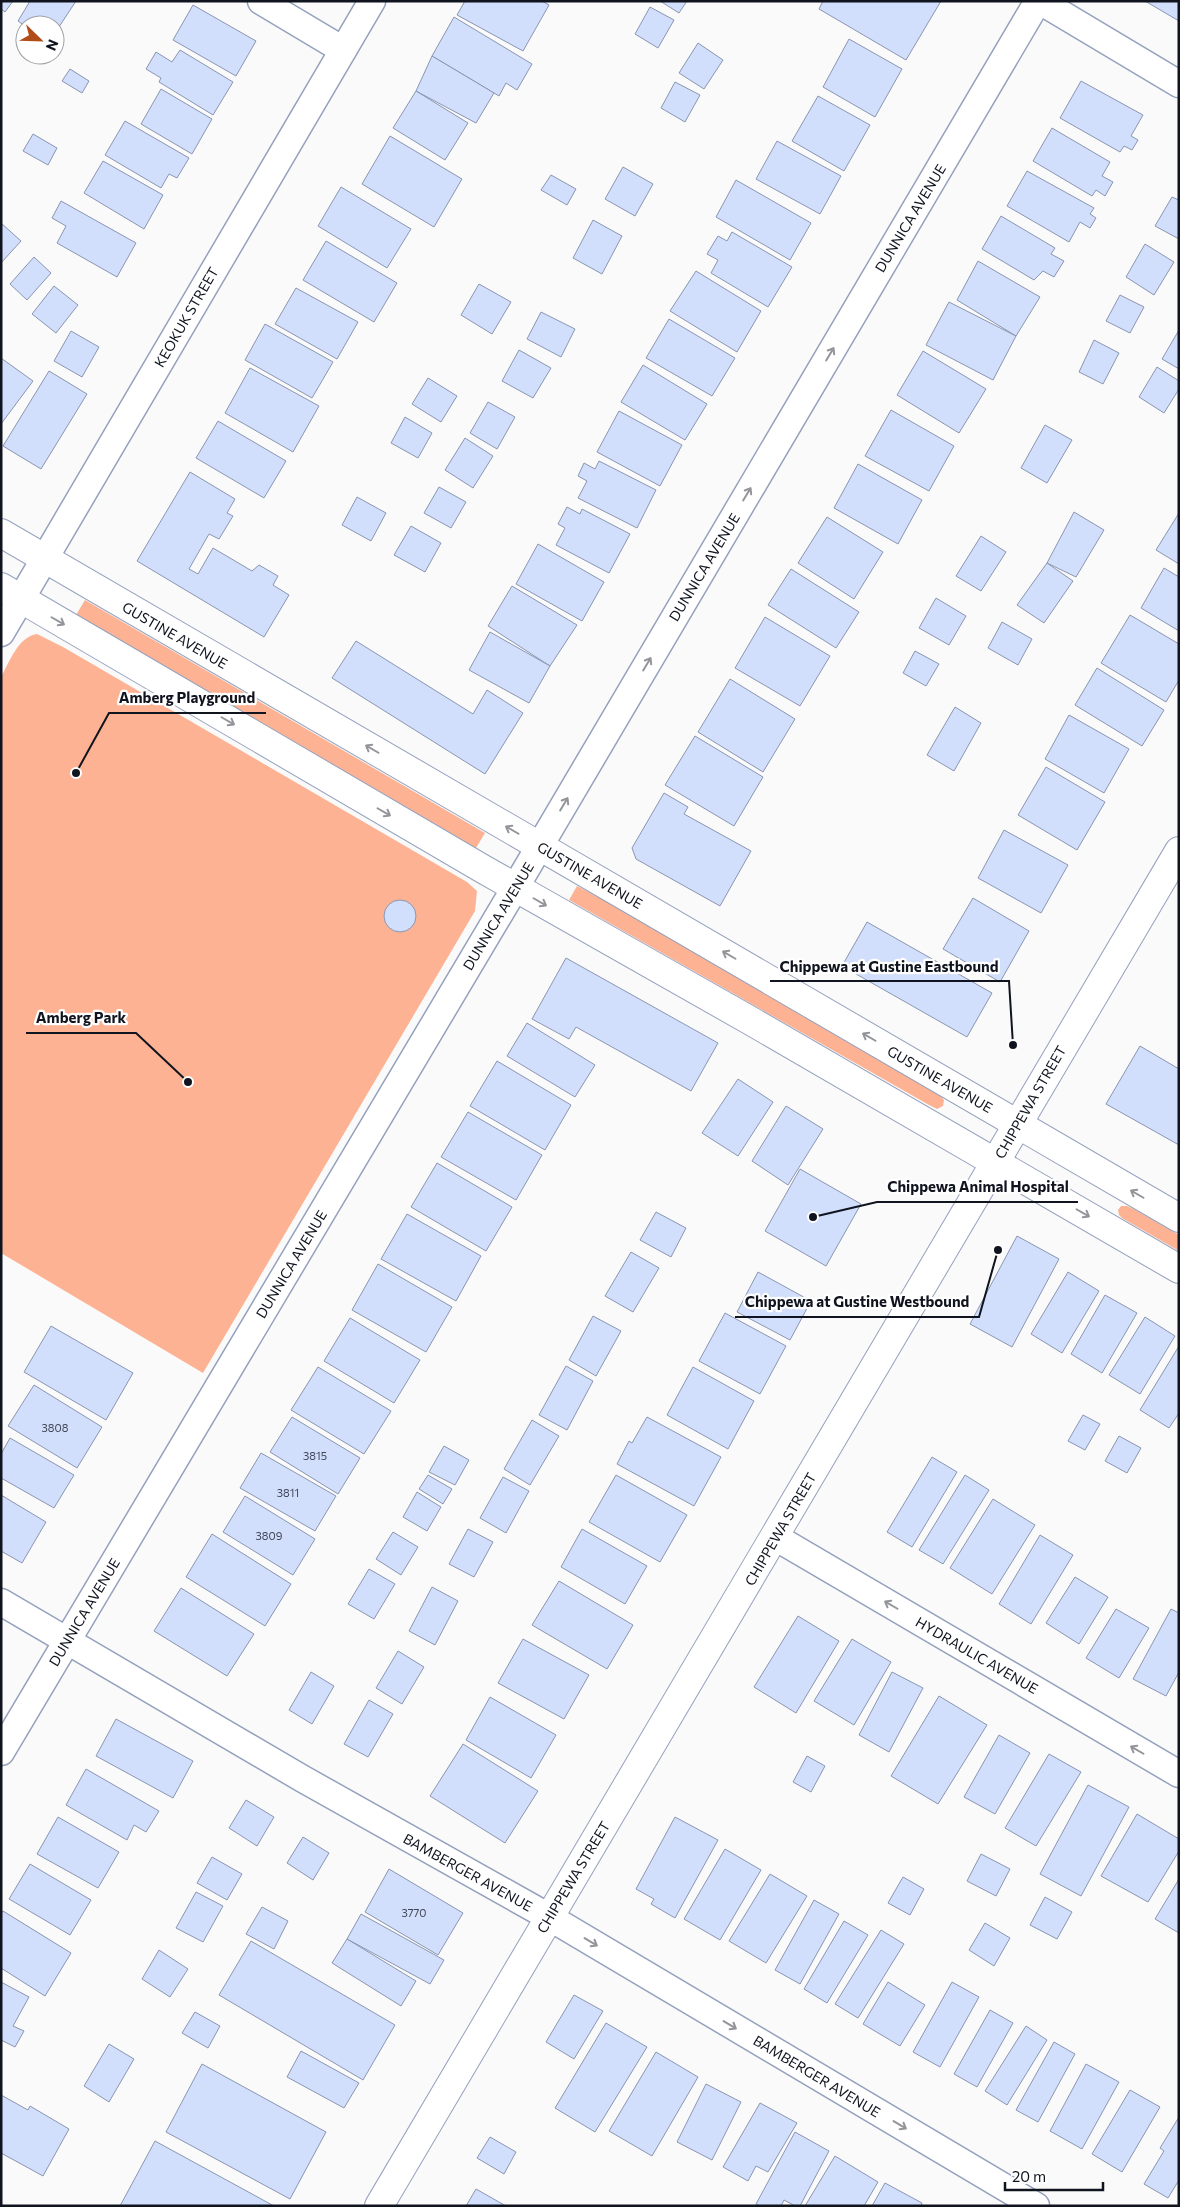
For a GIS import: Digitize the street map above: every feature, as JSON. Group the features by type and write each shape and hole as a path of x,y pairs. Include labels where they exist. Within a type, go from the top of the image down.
{"street":[{"path":"261,1 343,50"},
{"name":"KEOKUK STREET","path":"1,633 11,593 44,560 372,1"},
{"path":"1039,1 1179,84"},
{"name":"DUNNICA AVENUE","path":"1,1752 515,888 1039,1"},
{"name":"GUSTINE AVENUE","path":"1,533 44,560 1179,1218"},
{"path":"11,593 515,888 1179,1269"},
{"name":"CHIPPEWA STREET","path":"380,2206 1179,851"},
{"name":"HYDRAULIC AVENUE","path":"775,1537 1179,1774"},
{"name":"BAMBERGER AVENUE","path":"1,1602 303,1779 549,1917 1036,2206"}],"shaded area":[{"path":"85,600 485,833 476,848 76,615"},
{"path":"37,634 63,647 467,882 477,891 475,911 203,1373 1,1253 1,677 11,657 20,645 30,636"},
{"path":"577,886 627,912 938,1093 944,1100 943,1106 937,1109 929,1105 569,900"},
{"path":"1121,1206 1134,1209 1179,1235 1179,1251 1122,1218 1118,1210"}],"building":[{"path":"1,1 13,1 5,12 1,9"},
{"path":"30,1 76,1 65,18 65,15 22,15"},
{"path":"465,1 542,1 549,5 523,51 457,15"},
{"path":"660,1 687,1 679,13"},
{"path":"823,1 941,1 906,60 819,9"},
{"path":"1145,1 1179,1 1179,21"},
{"path":"193,5 256,41 236,76 173,40"},
{"path":"650,7 674,20 658,48 635,34"},
{"path":"454,17 532,64 517,90 506,83 499,96 432,56"},
{"path":"849,39 902,69 875,117 823,87"},
{"path":"698,43 723,60 704,89 679,73"},
{"path":"180,50 233,82 213,115 159,82 161,78 146,69 156,52 172,62"},
{"path":"432,56 494,93 476,123 416,91"},
{"path":"70,69 89,81 82,93 62,81"},
{"path":"1081,81 1143,115 1131,136 1138,140 1132,150 1124,146 1120,152 1060,118"},
{"path":"675,82 700,95 685,122 661,108"},
{"path":"161,89 212,119 192,154 141,124"},
{"path":"416,91 468,123 445,160 393,128"},
{"path":"818,96 870,125 844,171 792,141"},
{"path":"125,121 189,158 177,178 169,174 161,188 105,155"},
{"path":"1052,128 1110,162 1102,176 1113,182 1105,196 1096,190 1092,196 1033,161"},
{"path":"33,134 57,148 48,165 23,151"},
{"path":"390,136 462,179 434,227 362,184"},
{"path":"777,141 841,176 820,214 756,179"},
{"path":"103,161 163,195 144,229 84,193"},
{"path":"623,167 653,184 635,216 605,199"},
{"path":"1027,171 1094,208 1090,214 1096,218 1090,228 1080,222 1069,242 1007,206"},
{"path":"551,175 576,189 567,205 541,190"},
{"path":"736,180 811,223 790,260 716,217"},
{"path":"341,187 411,229 387,268 318,226"},
{"path":"1172,197 1179,200 1179,239 1155,226"},
{"path":"61,201 136,243 117,277 57,243 66,226 52,218"},
{"path":"1001,216 1055,248 1051,254 1064,261 1054,277 1043,271 1034,280 982,249"},
{"path":"593,220 622,236 602,274 573,258"},
{"path":"1,223 21,241 1,263"},
{"path":"732,232 792,267 768,307 711,273 718,260 707,254 718,236 727,241"},
{"path":"326,241 397,283 374,322 303,280"},
{"path":"1145,244 1174,262 1154,295 1126,277"},
{"path":"34,257 51,273 27,300 10,284"},
{"path":"978,261 1040,297 1016,336 957,300"},
{"path":"696,271 761,311 737,352 670,311"},
{"path":"479,284 511,302 492,334 461,315"},
{"path":"54,286 78,305 56,333 32,314"},
{"path":"296,288 358,322 337,359 275,324"},
{"path":"1120,295 1144,307 1130,333 1106,321"},
{"path":"949,302 1016,336 993,380 926,345"},
{"path":"541,312 575,329 561,357 527,339"},
{"path":"669,319 735,358 712,396 646,358"},
{"path":"265,324 333,362 312,398 245,360"},
{"path":"1179,330 1179,369 1162,359"},
{"path":"71,331 99,347 82,377 54,361"},
{"path":"1094,340 1119,353 1103,384 1079,372"},
{"path":"519,350 551,368 533,398 502,381"},
{"path":"923,351 986,389 959,433 897,395"},
{"path":"1,358 33,381 1,424"},
{"path":"643,365 707,404 685,440 621,402"},
{"path":"1157,367 1179,381 1179,389 1164,413 1139,397"},
{"path":"250,368 319,406 293,452 225,413"},
{"path":"49,371 87,394 41,469 3,446"},
{"path":"428,378 457,396 441,422 412,404"},
{"path":"488,402 515,417 497,449 470,433"},
{"path":"891,410 954,446 929,491 865,456"},
{"path":"619,411 682,445 660,486 597,452"},
{"path":"405,417 432,433 418,458 391,443"},
{"path":"218,421 286,461 264,498 196,458"},
{"path":"1045,425 1072,440 1047,483 1021,468"},
{"path":"465,438 493,456 473,488 445,470"},
{"path":"599,461 656,490 637,528 578,498 587,481 578,476 584,463 595,469"},
{"path":"858,464 922,500 898,544 834,508"},
{"path":"190,472 235,499 227,513 233,516 219,539 209,534 189,569 198,574 213,548 252,571 259,565 278,576 273,585 289,595 264,637 137,561"},
{"path":"439,487 466,502 451,528 424,513"},
{"path":"357,497 386,513 371,541 342,525"},
{"path":"567,507 580,514 582,509 630,534 609,573 556,545 565,528 558,524"},
{"path":"1074,512 1104,530 1076,577 1047,563"},
{"path":"1179,513 1179,564 1156,550"},
{"path":"827,517 883,552 854,599 798,563"},
{"path":"411,526 441,543 425,572 394,555"},
{"path":"981,536 1006,552 981,591 956,576"},
{"path":"538,544 604,582 582,621 516,584"},
{"path":"1047,563 1073,581 1044,623 1017,605"},
{"path":"1164,568 1179,577 1179,631 1141,608"},
{"path":"791,569 859,612 836,648 768,605"},
{"path":"512,586 577,625 550,666 488,626"},
{"path":"936,598 966,616 949,645 919,628"},
{"path":"1130,615 1179,644 1179,680 1166,702 1101,663"},
{"path":"765,617 830,656 800,706 735,668"},
{"path":"1002,622 1032,639 1018,665 988,648"},
{"path":"490,632 550,666 529,703 469,670"},
{"path":"356,641 473,714 487,690 523,713 485,774 332,678"},
{"path":"915,651 939,664 926,686 903,673"},
{"path":"1097,668 1164,710 1142,746 1075,705"},
{"path":"730,679 795,719 763,772 698,732"},
{"path":"955,707 981,723 954,771 927,755"},
{"path":"1069,715 1129,749 1104,793 1045,759"},
{"path":"695,736 763,777 734,826 665,785"},
{"path":"1046,767 1105,802 1077,850 1018,815"},
{"path":"664,793 688,807 684,814 751,851 720,906 636,859 632,848"},
{"path":"1004,830 1068,865 1041,913 978,878"},
{"path":"973,898 1029,931 1000,982 943,949"},
{"path":"400,900 406,901 411,905 415,910 415,922 411,927 406,931 400,932 394,931 389,927 385,922 384,916 385,910 389,905 394,901"},
{"path":"867,922 992,993 967,1037 842,966"},
{"path":"566,958 718,1043 691,1091 576,1027 569,1039 532,1019"},
{"path":"527,1023 595,1065 575,1097 507,1056"},
{"path":"1140,1046 1179,1069 1179,1145 1106,1104"},
{"path":"497,1061 571,1105 545,1150 470,1106"},
{"path":"738,1079 773,1102 738,1156 702,1133"},
{"path":"786,1106 823,1129 788,1185 752,1161"},
{"path":"468,1112 542,1155 516,1200 441,1157"},
{"path":"437,1163 512,1207 486,1251 411,1207"},
{"path":"800,1169 861,1204 826,1266 765,1231"},
{"path":"656,1212 686,1228 671,1257 640,1240"},
{"path":"407,1214 481,1256 456,1301 381,1259"},
{"path":"1017,1236 1059,1259 1012,1347 970,1324"},
{"path":"631,1252 659,1268 633,1312 605,1296"},
{"path":"378,1264 452,1307 426,1352 352,1310"},
{"path":"758,1272 811,1301 790,1340 737,1312"},
{"path":"1068,1272 1099,1291 1062,1353 1031,1334"},
{"path":"1105,1295 1137,1313 1102,1373 1071,1354"},
{"path":"725,1313 786,1346 760,1394 699,1361"},
{"path":"593,1316 621,1331 596,1376 569,1360"},
{"path":"1145,1317 1175,1336 1140,1394 1109,1375"},
{"path":"350,1318 420,1360 394,1403 324,1361"},
{"path":"51,1326 133,1373 106,1420 24,1372"},
{"path":"1179,1346 1179,1413 1169,1428 1140,1410"},
{"path":"566,1366 593,1381 567,1430 539,1415"},
{"path":"318,1367 391,1411 364,1454 291,1410"},
{"path":"693,1367 754,1401 728,1449 667,1415"},
{"path":"34,1385 102,1427 77,1468 8,1426"},
{"path":"1083,1415 1100,1424 1085,1450 1068,1441"},
{"path":"292,1417 360,1458 338,1494 270,1452"},
{"path":"647,1417 721,1457 694,1506 617,1464 629,1441 632,1443"},
{"path":"532,1420 559,1436 530,1485 504,1469"},
{"path":"1119,1436 1141,1448 1127,1473 1105,1461"},
{"path":"10,1438 74,1475 54,1508 1,1478 1,1454"},
{"path":"444,1446 469,1460 455,1485 429,1472"},
{"path":"261,1453 336,1496 315,1531 240,1488"},
{"path":"932,1457 957,1472 912,1547 887,1532"},
{"path":"428,1475 452,1489 443,1504 419,1489"},
{"path":"616,1475 687,1515 660,1562 589,1522"},
{"path":"965,1475 989,1490 943,1564 919,1550"},
{"path":"503,1477 529,1491 506,1533 480,1518"},
{"path":"417,1492 441,1507 427,1531 403,1517"},
{"path":"1,1495 46,1522 22,1563 1,1551"},
{"path":"245,1496 315,1539 293,1575 223,1532"},
{"path":"993,1499 1035,1525 992,1594 950,1568"},
{"path":"468,1529 493,1542 474,1577 449,1564"},
{"path":"582,1529 647,1566 625,1604 561,1567"},
{"path":"393,1532 418,1547 401,1575 376,1559"},
{"path":"212,1534 291,1584 265,1626 186,1577"},
{"path":"1040,1535 1073,1555 1031,1624 999,1604"},
{"path":"369,1569 395,1584 374,1619 348,1604"},
{"path":"1075,1577 1108,1597 1079,1644 1046,1623"},
{"path":"559,1581 633,1625 607,1669 532,1625"},
{"path":"432,1587 458,1601 435,1645 409,1631"},
{"path":"181,1588 254,1634 227,1676 154,1631"},
{"path":"1116,1609 1149,1628 1119,1678 1086,1658"},
{"path":"1171,1609 1179,1613 1179,1672 1166,1696 1133,1679"},
{"path":"798,1616 839,1641 796,1713 754,1687"},
{"path":"523,1639 589,1675 564,1719 498,1683"},
{"path":"852,1639 891,1662 854,1725 814,1701"},
{"path":"398,1651 424,1667 402,1704 376,1688"},
{"path":"311,1672 334,1686 312,1724 289,1710"},
{"path":"892,1672 923,1688 889,1752 859,1735"},
{"path":"939,1696 987,1725 938,1804 891,1776"},
{"path":"490,1697 556,1735 531,1778 466,1740"},
{"path":"369,1700 393,1714 368,1757 344,1744"},
{"path":"116,1719 193,1761 173,1798 96,1756"},
{"path":"999,1735 1030,1753 995,1814 964,1797"},
{"path":"463,1744 538,1791 505,1843 430,1796"},
{"path":"1049,1754 1081,1772 1036,1846 1005,1828"},
{"path":"807,1756 825,1766 811,1792 793,1782"},
{"path":"86,1769 159,1811 146,1832 134,1825 127,1840 66,1805"},
{"path":"1088,1785 1129,1807 1081,1896 1040,1874"},
{"path":"246,1800 274,1817 257,1846 229,1828"},
{"path":"1137,1814 1179,1839 1179,1851 1148,1902 1101,1876"},
{"path":"58,1817 119,1852 98,1888 37,1854"},
{"path":"675,1817 718,1840 675,1918 651,1904 654,1899 636,1889"},
{"path":"303,1837 329,1853 313,1880 287,1863"},
{"path":"725,1849 761,1870 720,1940 684,1919"},
{"path":"981,1854 1010,1869 996,1896 967,1881"},
{"path":"212,1857 242,1874 227,1900 197,1883"},
{"path":"30,1864 91,1900 70,1935 9,1899"},
{"path":"389,1869 463,1913 438,1955 365,1912"},
{"path":"770,1874 807,1896 766,1963 729,1941"},
{"path":"903,1877 924,1889 910,1915 888,1903"},
{"path":"1179,1879 1179,1933 1155,1919"},
{"path":"196,1892 223,1906 203,1942 176,1928"},
{"path":"1045,1897 1072,1912 1057,1939 1030,1925"},
{"path":"814,1900 839,1914 800,1984 775,1970"},
{"path":"262,1907 288,1921 274,1949 246,1934"},
{"path":"3,1911 71,1953 45,1996 1,1968 1,1914"},
{"path":"361,1914 444,1960 430,1984 347,1939"},
{"path":"844,1921 868,1935 827,2003 804,1989"},
{"path":"985,1923 1010,1938 994,1966 969,1950"},
{"path":"881,1930 904,1944 858,2018 835,2004"},
{"path":"347,1939 416,1981 401,2006 332,1963"},
{"path":"251,1941 395,2025 363,2080 219,1995"},
{"path":"159,1950 188,1969 170,1997 142,1979"},
{"path":"1,1982 29,1997 13,2026 24,2031 15,2047 1,2040"},
{"path":"888,1982 925,2005 900,2046 863,2024"},
{"path":"952,1982 979,1997 940,2067 913,2052"},
{"path":"574,1995 603,2011 574,2059 546,2042"},
{"path":"990,2010 1013,2023 977,2087 954,2074"},
{"path":"195,2012 220,2026 208,2048 182,2033"},
{"path":"606,2023 647,2047 595,2132 555,2108"},
{"path":"1026,2026 1047,2040 1007,2105 985,2091"},
{"path":"1054,2042 1075,2054 1038,2122 1016,2110"},
{"path":"109,2044 134,2059 109,2102 84,2086"},
{"path":"301,2051 359,2083 344,2108 287,2077"},
{"path":"656,2052 698,2077 652,2156 609,2131"},
{"path":"202,2064 326,2132 290,2199 166,2132"},
{"path":"1086,2064 1119,2082 1082,2149 1050,2131"},
{"path":"706,2084 741,2102 712,2160 677,2142"},
{"path":"1130,2090 1160,2107 1122,2172 1092,2154"},
{"path":"1,2095 28,2110 30,2106 69,2129 43,2176 1,2153"},
{"path":"760,2103 797,2123 768,2172 756,2166 748,2181 723,2167"},
{"path":"1179,2117 1179,2180 1168,2198 1144,2184 1164,2151 1160,2148"},
{"path":"795,2132 829,2151 800,2206 795,2206 784,2200 781,2206 760,2206 756,2204"},
{"path":"490,2137 516,2152 504,2174 477,2158"},
{"path":"155,2141 274,2206 120,2206"},
{"path":"835,2156 878,2182 864,2206 805,2206"},
{"path":"885,2183 922,2203 921,2206 872,2206"},
{"path":"476,2189 506,2206 466,2206"}],"place":[{"name":"Amberg Playground","path":"76,773"},
{"name":"Chippewa at Gustine Eastbound","path":"1013,1045"},
{"name":"Amberg Park","path":"188,1082"},
{"name":"Chippewa Animal Hospital","path":"813,1217"},
{"name":"Chippewa at Gustine Westbound","path":"998,1250"}]}
